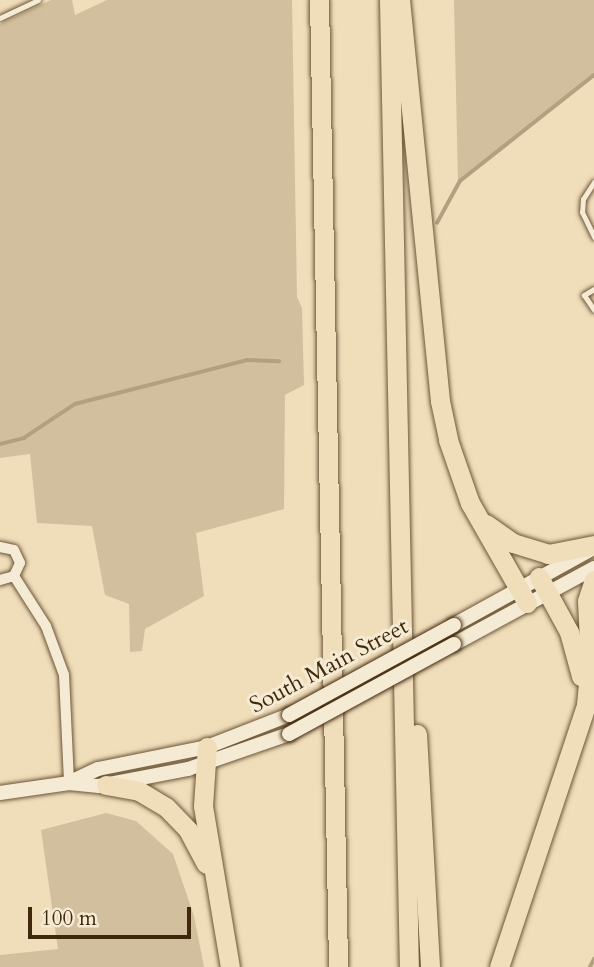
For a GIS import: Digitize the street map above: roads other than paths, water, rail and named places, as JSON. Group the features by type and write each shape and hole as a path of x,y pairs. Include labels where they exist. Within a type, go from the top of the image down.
{"highway":[{"path":"319,0 337,771 338,967"},
{"path":"389,0 409,967"},
{"path":"400,0 440,401 457,471 475,514 523,596"},
{"path":"475,514 497,534 532,551 565,553 594,546"},
{"path":"499,967 586,705 590,662 587,601 594,580"},
{"path":"543,585 578,656 586,705"},
{"path":"404,671 421,766 430,967"},
{"path":"206,756 203,806 230,967"},
{"path":"327,967 337,771"},
{"path":"106,785 139,791 173,814 199,847 219,903"}],"main road":[{"name":"South Main Street","path":"0,793 69,783 106,785 289,734 454,643 543,585 594,546"},
{"name":"South Main Street","path":"543,585 594,568"},
{"name":"South Main Street","path":"69,783 98,769 206,756 289,715 454,625 523,596"}],"street":[{"path":"0,547 18,556 20,567 15,576 0,580"},
{"path":"15,576 46,625 64,675 69,783"}],"lane":[{"path":"0,18 38,0"},
{"path":"594,182 583,199 582,212 594,237"},
{"path":"594,289 584,295 594,310"}],"waterway":[{"path":"437,223 460,181 594,75"},
{"path":"0,444 24,438 75,404 247,360 279,361"},
{"path":"590,967 594,959"}]}
